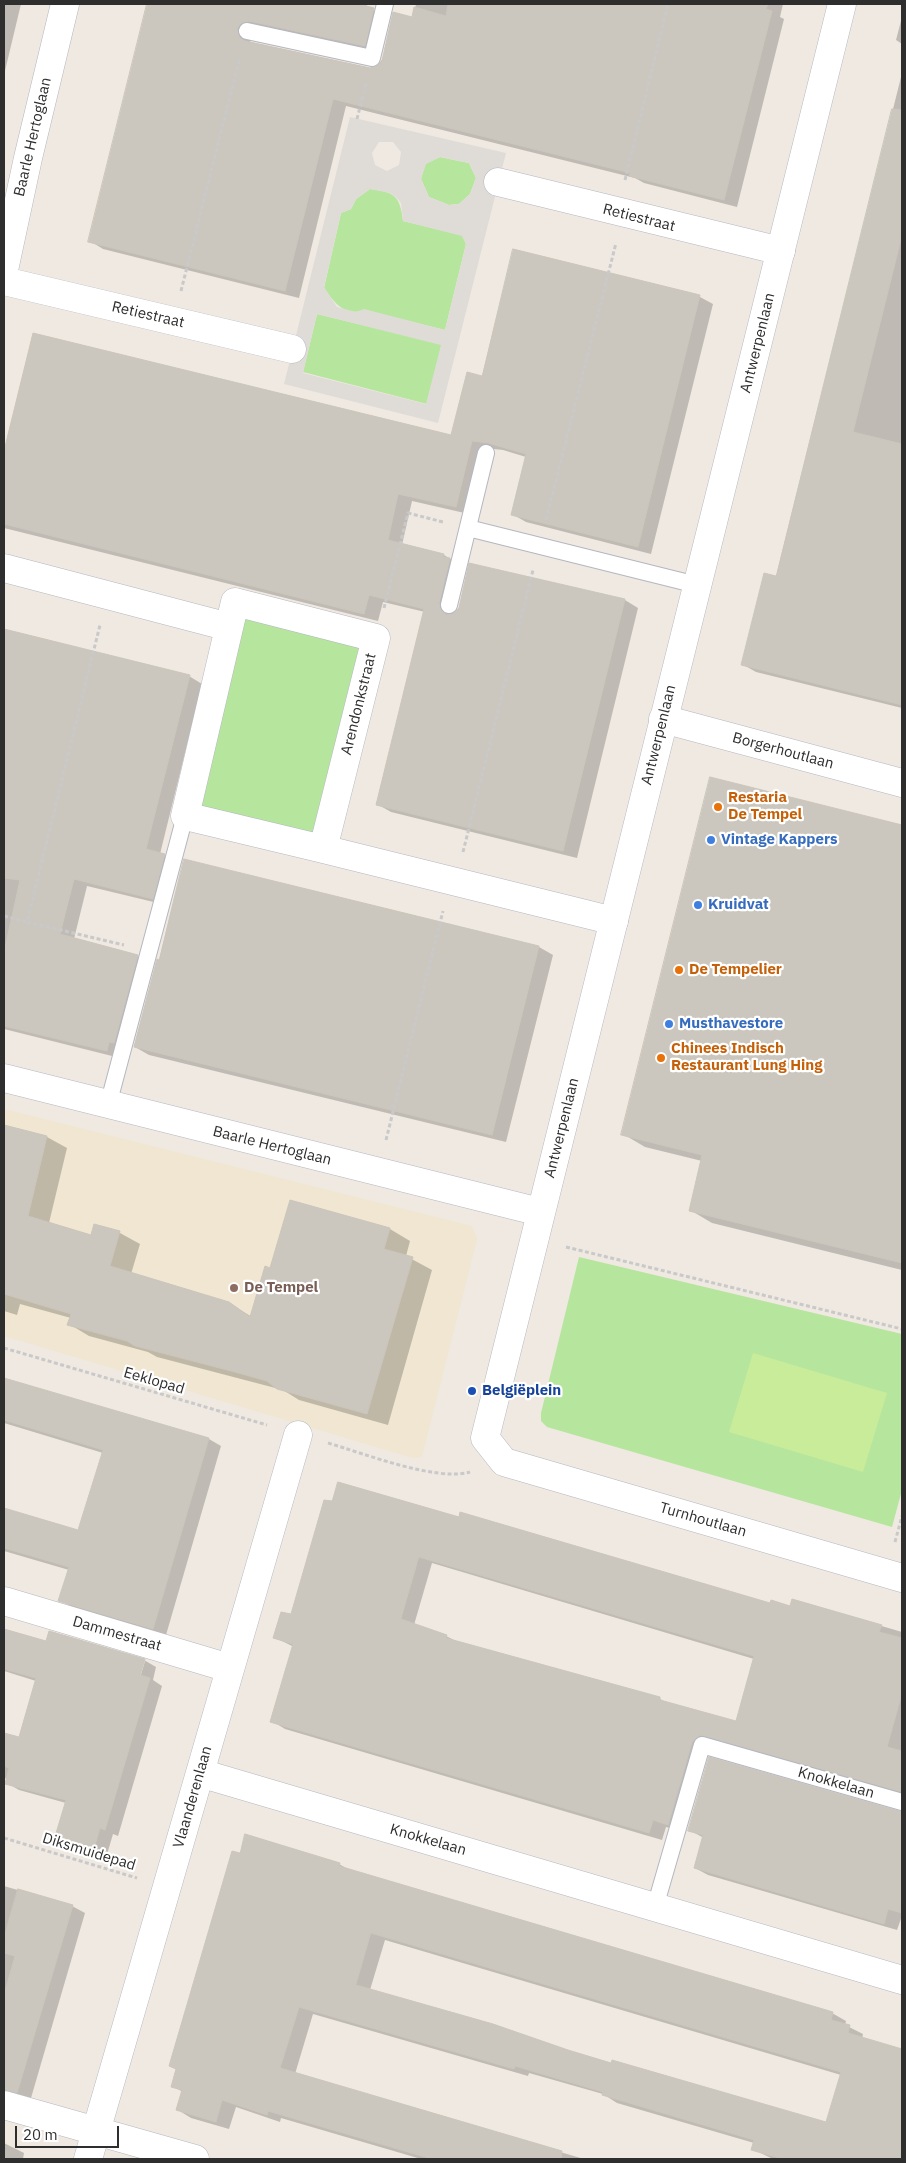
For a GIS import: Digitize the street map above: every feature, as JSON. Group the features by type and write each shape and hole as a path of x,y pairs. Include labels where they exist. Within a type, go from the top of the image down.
{"street":[{"name":"Baarle Hertoglaan","path":"4,270 65,4"},
{"name":"Antwerpenlaan","path":"504,1462 485,1438 842,4"},
{"name":"Retiestraat","path":"498,182 617,213 780,251"},
{"name":"Retiestraat","path":"4,281 174,320 292,350"},
{"path":"4,568 229,627"},
{"name":"Arendonkstraat","path":"185,816 234,602 376,638 323,849"},
{"name":"Borgerhoutlaan","path":"664,719 902,783"},
{"path":"185,816 614,921"},
{"name":"Baarle Hertoglaan","path":"4,1078 540,1212"},
{"name":"Vlaanderenlaan","path":"88,2159 298,1435"},
{"name":"Turnhoutlaan","path":"504,1462 902,1578"},
{"name":"Dammestraat","path":"4,1601 229,1668"},
{"name":"Knokkelaan","path":"200,1772 902,1980"},
{"path":"4,2105 195,2159"}],"lane":[{"path":"247,31 372,58 386,4"},
{"path":"449,605 486,454"},
{"path":"468,528 697,585"},
{"path":"108,1105 185,816"},
{"name":"Knokkelaan","path":"655,1907 702,1745 902,1802"}],"path":[{"path":"617,213 668,4"},
{"path":"174,320 247,31"},
{"path":"357,119 372,58"},
{"path":"376,638 408,513 468,528"},
{"path":"27,922 94,651"},
{"path":"387,1137 442,915"},
{"path":"4,916 148,950"},
{"path":"528,1265 557,1272 563,1246 902,1329"},
{"name":"Eeklopad","path":"4,1348 420,1470 462,1474 504,1462"},
{"name":"Diksmuidepad","path":"4,1838 167,1887"}],"shaded area":[{"path":"350,117 506,153 438,423 284,384","holes":["379,142 393,142 401,152 399,165 387,171 375,165 372,153","440,157 469,163 476,178 470,194 459,204 449,205 429,197 421,179 426,164","370,189 390,193 401,203 403,221 462,236 466,244 445,330 364,309 356,312 337,307 324,287 341,213 351,209 356,199","317,314 441,345 426,404 303,373"]},
{"name":"De Tempel","path":"4,1109 472,1226 477,1239 422,1457 413,1458 4,1336"}],"green space":[{"path":"440,157 469,163 476,178 470,194 459,204 449,205 429,197 421,179 425,164"},
{"path":"370,189 385,192 395,197 400,206 403,221 462,235 466,244 445,330 364,310 357,312 345,310 336,303 324,288 341,213 351,209 356,199"},
{"path":"317,314 442,344 427,404 303,372"},
{"path":"246,615 364,644 317,832 310,834 205,808 199,804 242,621"},
{"path":"579,1257 902,1334 902,1490 892,1527 547,1427 541,1421 541,1413"},
{"path":"753,1353 887,1393 863,1472 729,1432"}],"building":[{"path":"147,4 359,4 374,8 365,46 249,21 240,24 237,29 240,38 245,41 370,68 379,65 382,61 393,12 412,17 414,7 446,16 448,4 768,4 766,9 772,11 724,200 629,176 630,173 333,99 285,291 88,242"},
{"path":"892,109 902,110 902,235 853,432 902,444 902,705 741,665 764,573 776,576"},
{"path":"513,249 700,295 638,547 511,515 526,454 488,443 472,441 456,507 398,494 388,540 444,554 443,557 450,558 439,603 440,608 446,615 452,614 459,608 469,563 625,599 563,851 376,805 424,609 369,595 364,614 4,524 4,451 33,333 451,435 467,372 482,376"},
{"path":"4,629 190,675 146,849 165,854 153,899 74,879 60,934 138,955 114,1043 109,1042 107,1051 4,1026 4,952 20,880 4,878"},
{"path":"710,777 902,825 902,1263 689,1211 702,1155 621,1135"},
{"path":"184,859 539,946 492,1135 134,1047 157,959 159,960"},
{"path":"4,1125 47,1136 28,1216 91,1235 94,1224 120,1231 110,1266 229,1302 250,1317 265,1266 270,1268 290,1200 390,1228 384,1249 413,1257 367,1414 277,1389 267,1381 135,1346 127,1341 67,1325 71,1314 4,1294"},
{"path":"4,1378 209,1438 153,1629 58,1601 69,1567 4,1548 4,1508 78,1530 103,1450 4,1420"},
{"path":"338,1482 459,1517 460,1512 770,1603 771,1600 790,1606 792,1599 882,1625 879,1632 902,1638 902,1693 887,1747 902,1751 902,1792 700,1735 692,1742 668,1825 653,1820 649,1833 270,1722 293,1644 273,1638 281,1612 291,1614 324,1500 332,1501","holes":["419,1557 754,1656 736,1721 660,1700 660,1697 446,1638 447,1635 401,1619"]},
{"path":"4,1629 46,1641 49,1631 145,1659 140,1675 150,1678 105,1830 100,1828 93,1852 54,1840 66,1800 5,1784 9,1768 4,1766 4,1733 19,1737 36,1678 4,1669"},
{"path":"709,1757 902,1812 902,1913 888,1909 884,1924 694,1868 703,1835 688,1831"},
{"path":"245,1834 340,1863 339,1866 833,2012 831,2020 850,2025 848,2033 902,2049 902,2159 783,2159 751,2150 754,2140 602,2095 603,2092 515,2066 514,2069 299,2007 280,2068 562,2151 561,2159 432,2159 268,2111 267,2115 222,2100 216,2122 176,2110 182,2090 171,2087 176,2069 169,2066 232,1851 240,1853","holes":["371,1933 841,2072 826,2122 612,2060 611,2063 493,2024 356,1985"]},
{"path":"18,1889 73,1905 17,2093 4,2090 4,1995 15,1956 4,1953 4,1938"}],"place":[{"name":"Restaria De Tempel","path":"718,807"},
{"name":"Vintage Kappers","path":"711,840"},
{"name":"Kruidvat","path":"698,905"},
{"name":"De Tempelier","path":"679,970"},
{"name":"Musthavestore","path":"669,1024"},
{"name":"Chinees Indisch Restaurant Lung Hing","path":"661,1058"},
{"name":"De Tempel","path":"234,1288"},
{"name":"Belgiëplein","path":"472,1391"}]}
